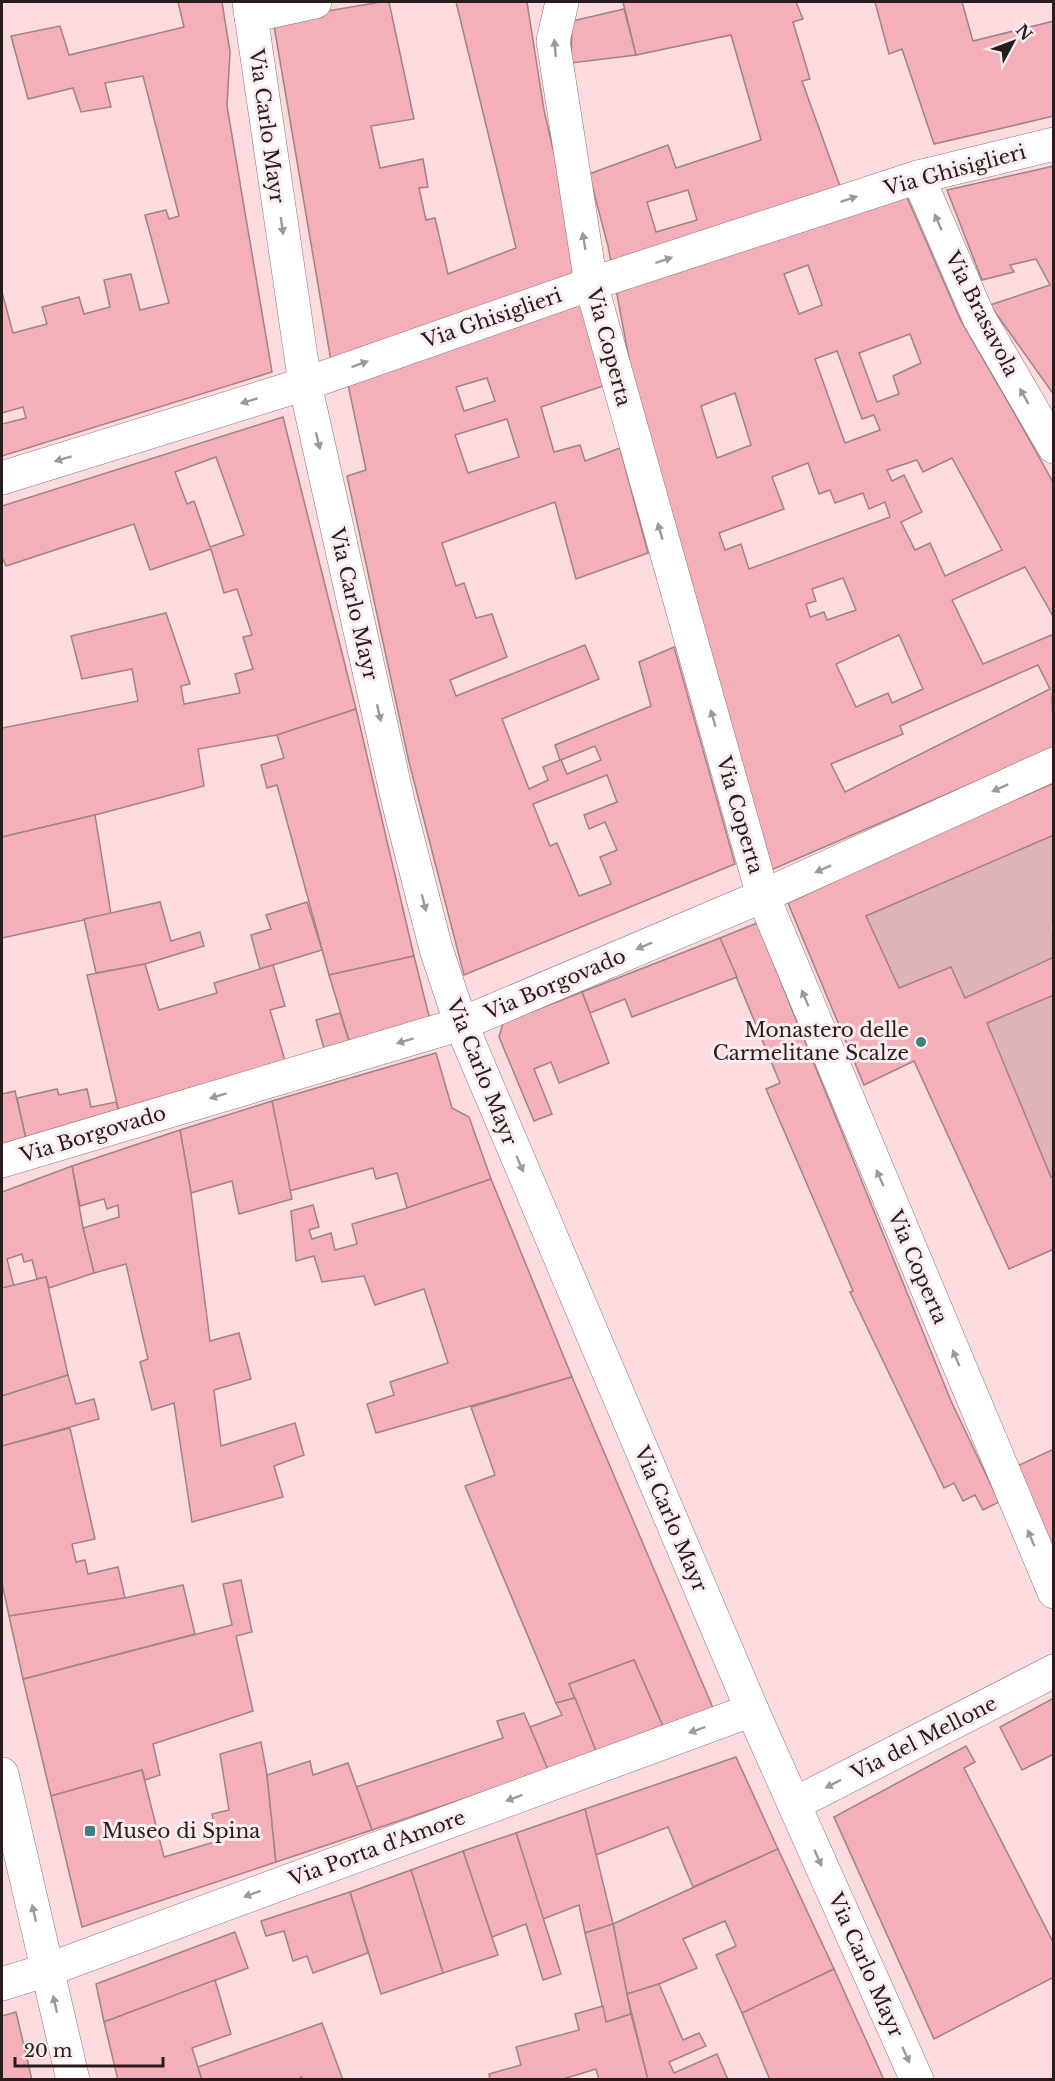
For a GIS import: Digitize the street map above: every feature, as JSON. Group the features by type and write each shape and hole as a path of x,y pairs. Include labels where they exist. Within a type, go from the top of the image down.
{"street":[{"path":"250,9 315,2"},
{"name":"Via Coperta","path":"562,2 553,41 591,284 762,896 1053,1592"},
{"name":"Via Carlo Mayr","path":"250,9 305,384 398,801 436,949 461,1024 752,1710 917,2079"},
{"name":"Via Ghisiglieri","path":"2,478 305,384 591,284 918,177 1053,144"},
{"name":"Via Brasavola","path":"918,177 979,318 1053,447"},
{"name":"Via Borgovado","path":"2,1161 461,1024 762,896 1053,764"},
{"name":"Via del Mellone","path":"794,1804 1053,1671"},
{"name":"Via Porta d'Amore","path":"2,1984 47,1970 752,1710"},
{"path":"2,1774 73,2079"}],"shaded area":[{"path":"1053,835 1054,926 1051,927 1053,957 965,998 950,967 899,988 866,916"},
{"path":"1053,995 1054,1176 1051,1177 987,1023"}],"building":[{"path":"178,2 222,2 230,52 227,106 272,372 2,456 2,424 26,418 23,407 2,413 2,292 13,333 47,324 42,307 79,297 84,314 110,307 104,280 131,274 140,310 169,303 145,215 166,210 169,219 179,216 143,76 105,83 111,107 81,112 73,88 28,99 11,36 60,26 69,55 184,27"},
{"path":"389,2 414,119 371,126 380,168 423,159 428,187 419,188 426,220 435,218 448,274 516,248 456,2 527,2 544,110 583,279 332,367 273,20"},
{"path":"623,2 796,2 803,19 793,22 810,79 802,81 841,189 906,195 960,319 1054,484 1054,618 1025,567 952,600 983,664 1054,634 1054,696 1052,697 1054,748 771,870 632,375 608,246 589,174 668,145 676,168 761,140 731,35 636,55","holes":["688,190 697,220 656,232 647,202","808,265 822,305 799,314 784,274","910,334 921,363 893,376 899,394 877,402 859,353","837,351 862,419 874,415 880,430 845,443 815,359","735,393 751,445 717,458 701,406","952,458 1002,550 945,576 930,543 915,550 901,522 922,512 904,475 892,481 887,470 917,460 923,472","808,463 819,494 830,490 835,503 863,493 869,509 885,502 890,517 749,569 741,544 725,550 719,533 784,509 772,477","843,578 856,610 827,620 824,612 810,617 806,604 816,601 812,589","899,635 923,689 892,703 888,693 856,707 836,664","1038,665 1050,689 845,792 831,764 903,734 900,726"]},
{"path":"875,2 962,2 973,41 1054,21 1054,116 934,144 902,49 889,54"},
{"path":"624,9 636,55 571,63 572,21"},
{"path":"1054,166 1054,395 990,305 1050,285 1036,259 1010,265 1014,272 982,280 947,190"},
{"path":"580,298 603,386 541,407 554,452 580,445 585,461 620,448 648,553 576,579 555,502 442,543 456,586 464,583 476,618 492,614 507,657 450,680 456,696 585,645 599,679 502,719 529,789 548,780 543,767 560,760 555,745 651,706 639,662 674,647 735,864 464,975 409,762 347,476 366,470 346,375","holes":["487,378 495,401 464,411 456,387","507,419 519,457 468,473 455,435","595,746 601,760 567,774 561,760","607,775 617,802 584,815 589,829 605,822 617,850 600,857 611,884 579,896 557,843 550,846 533,804"]},
{"path":"283,417 356,709 277,735 198,749 204,786 2,837 2,728 138,701 132,669 82,679 71,636 166,613 190,684 181,686 184,704 240,693 235,674 253,669 243,637 252,635 237,589 224,593 211,549 150,570 134,524 6,566 2,557 2,506","holes":["216,457 244,535 210,547 194,501 187,504 175,472"]},
{"path":"356,709 414,956 329,975 277,785 267,788 261,765 284,758 277,735"},
{"name":"Monastero delle Carmelitane Scalze","path":"1054,783 1054,835 866,916 899,988 951,967 965,998 1054,957 1054,995 987,1023 1051,1177 1054,1176 1054,1249 1009,1269 914,1061 864,1085 788,903 921,840"},
{"path":"95,815 111,914 2,938 2,837"},
{"path":"160,902 171,941 200,932 204,946 145,964 96,973 84,919"},
{"path":"307,902 322,950 260,969 251,935 271,929 266,915"},
{"path":"757,923 951,1401 999,1502 983,1510 975,1495 963,1501 954,1483 944,1488 850,1292 853,1291 766,1089 780,1083 720,938"},
{"path":"720,938 737,977 632,1017 625,999 590,1013 582,992"},
{"path":"414,956 430,1020 350,1044 329,975"},
{"path":"145,964 159,1010 217,993 214,983 273,965 285,1006 270,1010 286,1064 119,1112 87,975"},
{"path":"582,992 609,1063 559,1083 551,1062 534,1069 552,1114 534,1121 499,1037 503,1023"},
{"path":"340,1013 350,1044 325,1052 316,1020"},
{"path":"436,1053 452,1108 469,1117 491,1179 407,1208 397,1173 376,1179 373,1168 289,1191 272,1101"},
{"path":"57,1089 59,1095 87,1089 91,1107 116,1102 119,1112 26,1139 17,1098"},
{"path":"15,1091 26,1139 2,1146 2,1094"},
{"path":"272,1101 292,1199 239,1214 232,1181 191,1193 180,1130"},
{"path":"180,1130 191,1193 210,1341 239,1333 251,1379 214,1390 221,1446 295,1423 304,1455 274,1466 283,1497 192,1522 174,1403 152,1410 140,1362 148,1359 126,1264 94,1273 83,1228 119,1217 118,1205 107,1209 104,1199 80,1206 72,1166"},
{"path":"72,1166 94,1273 49,1288 46,1277 37,1279 32,1260 24,1262 22,1254 7,1259 14,1286 2,1288 2,1192"},
{"path":"491,1179 572,1377 376,1433 367,1404 394,1395 390,1382 448,1363 424,1289 375,1305 364,1276 322,1282 314,1256 296,1261 291,1211 313,1205 319,1227 309,1230 312,1239 331,1233 335,1250 357,1244 352,1224"},
{"path":"46,1277 68,1375 2,1396 2,1288"},
{"path":"68,1375 76,1404 94,1399 99,1419 2,1446 2,1396"},
{"path":"572,1377 716,1715 665,1731 634,1660 569,1684 575,1698 556,1703 465,1486 495,1475 471,1407"},
{"path":"70,1428 95,1539 72,1544 76,1562 85,1560 88,1574 118,1567 125,1598 9,1616 2,1583 2,1446"},
{"path":"1054,1449 1054,1554 1015,1467"},
{"path":"241,1580 252,1632 236,1636 253,1711 153,1744 160,1775 145,1780 142,1770 51,1796 23,1679 232,1625 223,1584"},
{"path":"183,1585 195,1634 23,1679 9,1616 125,1598"},
{"path":"634,1660 665,1731 597,1754 569,1684"},
{"path":"575,1698 597,1754 548,1770 530,1727 562,1715 556,1703"},
{"path":"1054,1698 1054,1754 1022,1770 1000,1727"},
{"path":"524,1713 548,1770 372,1830 356,1787 503,1738 497,1721"},
{"path":"261,1742 267,1775 276,1862 82,1927 51,1796 142,1770 164,1857 218,1841 212,1814 229,1810 220,1754"},
{"path":"966,1746 975,1762 964,1768 1054,1944 1054,1977 934,2039 834,1817"},
{"path":"736,1757 778,1849 693,1887 668,1827 596,1855 585,1809"},
{"path":"310,1761 313,1775 348,1763 372,1830 276,1862 267,1775"},
{"path":"585,1809 613,1924 585,1933 579,1905 543,1919 516,1833"},
{"path":"516,1833 561,1974 543,1980 526,1924 492,1937 463,1851"},
{"path":"778,1849 834,1969 742,2013 716,1955 736,1946 725,1921 683,1939 697,1968 627,1994 613,1924"},
{"path":"463,1851 498,1955 443,1973 411,1870"},
{"path":"411,1870 443,1973 381,1994 350,1892"},
{"path":"350,1892 368,1953 313,1973 307,1956 293,1961 284,1931 266,1936 261,1921"},
{"path":"613,1924 631,2014 606,2022 585,1933"},
{"path":"235,1932 248,1968 104,2022 96,1984"},
{"path":"834,1969 884,2080 770,2080 742,2013"},
{"path":"215,1980 231,2034 192,2048 202,2080 118,2080 104,2022"},
{"path":"659,1984 683,2040 699,2033 706,2046 669,2062 674,2073 717,2054 728,2080 648,2080 627,1994"},
{"path":"603,2006 606,2022 631,2014 648,2080 599,2080 596,2069 560,2080 490,2080 489,2074 521,2065 516,2047 579,2030 575,2014"},
{"path":"16,2012 32,2080 2,2080 2,2016"},
{"path":"322,2023 343,2080 302,2080 302,2077 296,2080 202,2080 198,2067"}],"place":[{"name":"Monastero delle Carmelitane Scalze","path":"921,1042"},
{"name":"Museo di Spina","path":"90,1831"}]}
